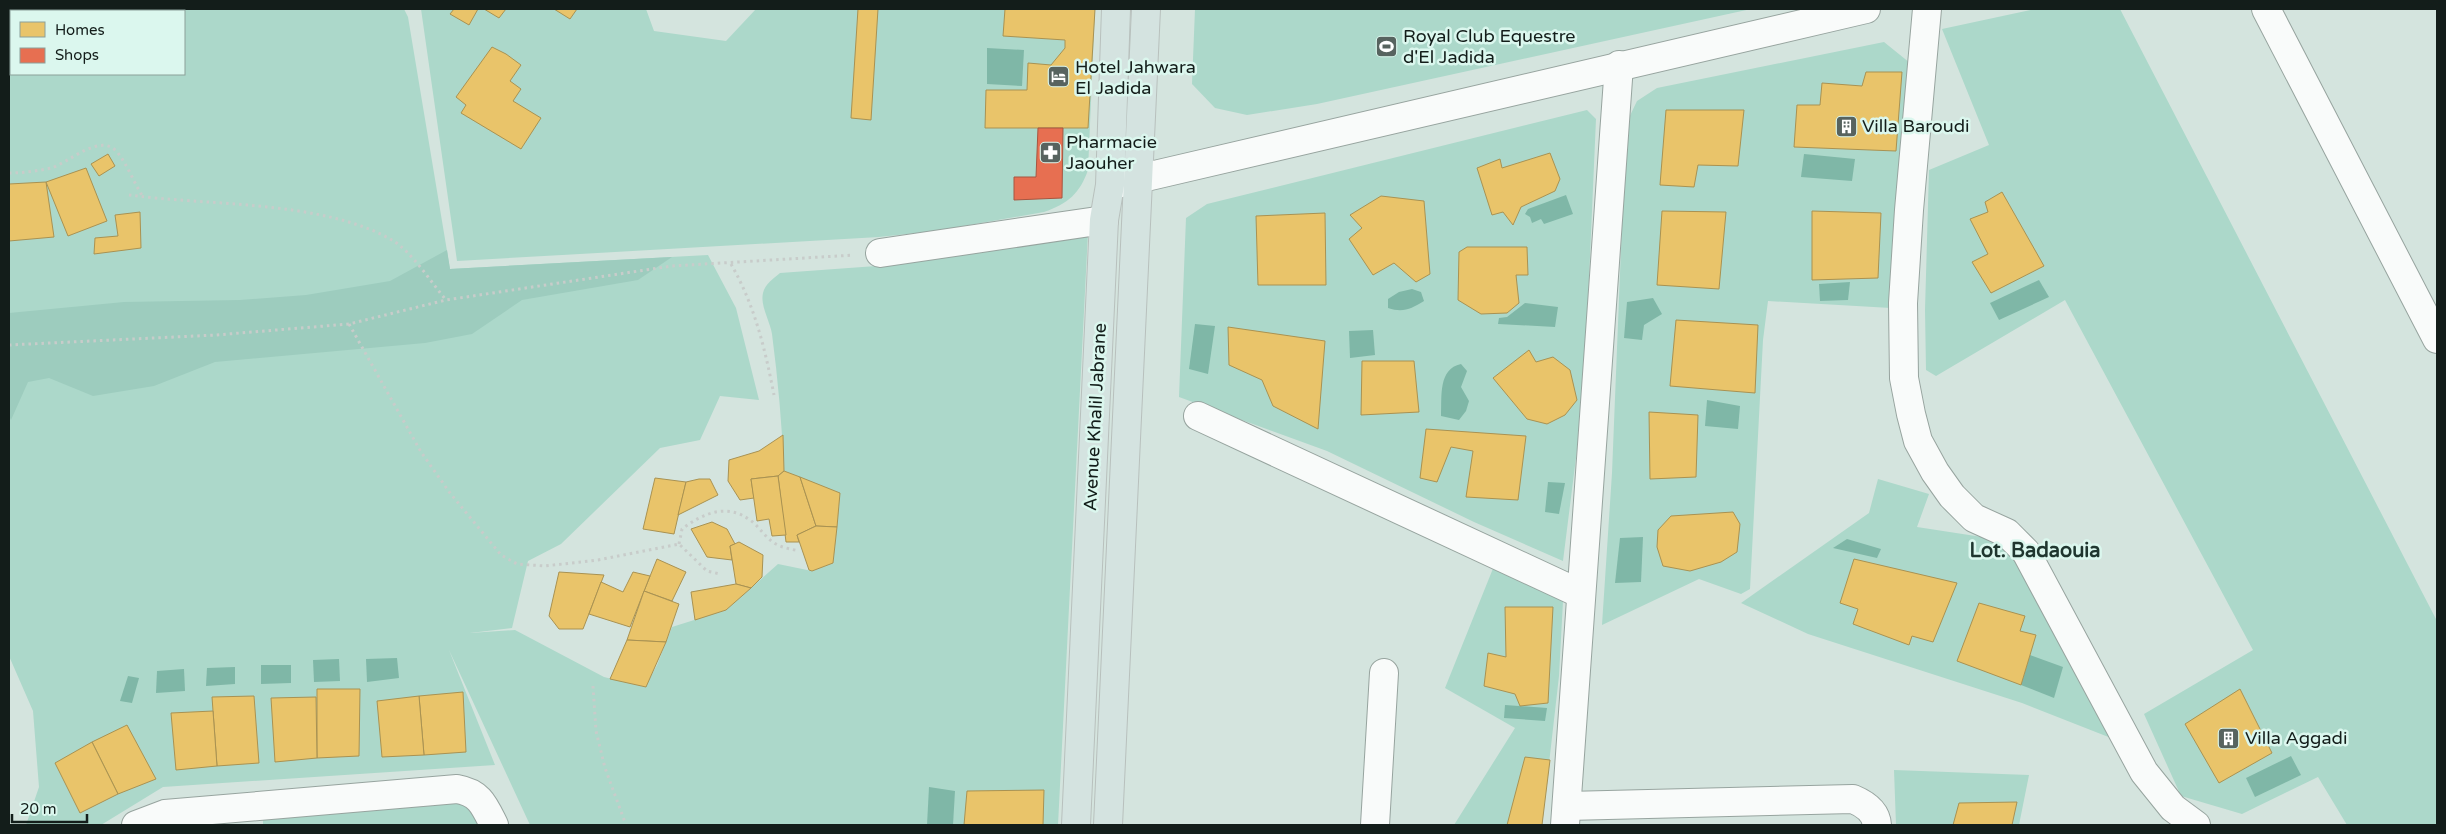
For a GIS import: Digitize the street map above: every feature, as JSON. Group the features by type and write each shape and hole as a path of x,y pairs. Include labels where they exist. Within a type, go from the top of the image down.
{"main road":[{"name":"Avenue Khalil Jabrane","path":"1076,825 1104,220 1110,185 1116,9"},
{"name":"Avenue Khalil Jabrane","path":"1108,825 1146,9"}],"street":[{"path":"1110,185 1866,9"},
{"path":"1927,9 1909,210 1903,302 1904,378 1918,441 1934,472 1974,518 2007,533 2026,552 2144,772 2173,808 2196,825"},
{"path":"2266,9 2437,339"},
{"path":"1619,65 1566,816 1853,799 1870,809 1877,825"},
{"path":"880,253 937,238 1104,220"},
{"path":"1198,416 1581,594"},
{"path":"1375,825 1384,673"},
{"path":"136,825 165,814 457,789 477,796 494,825"}],"path":[{"path":"9,173 25,173 53,167 91,147 108,146 117,152 144,197"},
{"path":"130,195 281,208 347,222 393,241 413,261 446,300"},
{"path":"9,345 216,335 349,324 446,300 672,266 731,264 880,253"},
{"path":"731,264 754,311 765,349 774,395"},
{"path":"349,324 421,452 450,493 501,555 517,564 545,566 598,560 679,544"},
{"path":"679,544 682,529 703,515 720,510 735,512 751,521 766,538 778,545 798,551"},
{"path":"679,544 707,571 720,574"},
{"path":"593,686 596,730 605,768 626,825"}],"shaded area":[{"path":"9,9 404,9 408,17 450,269 708,255 736,308 759,400 720,396 700,440 660,448 561,544 528,561 512,628 470,633 515,630 604,677 645,687 657,665 672,627 726,610 778,564 812,571 833,563 840,493 784,471 774,351 771,329 762,298 764,290 770,282 780,273 890,265 1088,232 1058,825 530,825 449,650 495,765 163,787 101,825 26,825 39,787 33,711 9,656"},
{"path":"421,9 646,9 654,31 726,41 756,9 1095,9 1088,170 1081,185 1072,197 1052,209 935,231 879,237 457,261"},
{"name":"Royal Club Equestre d'El Jadida","path":"1195,9 1751,9 1317,104 1247,115 1215,108 1192,84"},
{"path":"2035,9 2120,9 2437,621 2437,825 2347,825 2318,777 2242,814 2181,796 2144,714 2253,650 2065,300 1936,376 1926,370 1925,310 1929,170 1989,145 1942,29"},
{"path":"1884,42 1910,63 1891,308 1768,301 1763,340 1750,589 1741,594 1699,579 1602,625 1612,473 1626,124 1637,101 1657,88"},
{"path":"987,48 1024,50 1022,86 987,84"},
{"path":"1587,110 1596,119 1584,394 1563,561 1474,522 1327,451 1179,397 1186,218 1207,204"},
{"path":"1804,154 1855,159 1852,181 1801,177"},
{"path":"1566,195 1573,214 1544,224 1541,219 1532,223 1530,217 1525,214 1528,209"},
{"path":"447,250 450,269 672,257 638,280 522,300 472,334 425,343 215,362 154,386 93,396 49,378 28,382 11,420 9,416 9,313 124,302 240,300 306,295 390,281"},
{"path":"2039,280 2049,297 1999,320 1990,303"},
{"path":"1850,282 1848,300 1820,301 1819,284"},
{"path":"1412,289 1421,292 1424,301 1407,309 1388,308 1388,299 1399,292"},
{"path":"1653,298 1662,314 1644,325 1642,340 1624,338 1627,302"},
{"path":"1525,303 1558,307 1555,327 1498,324 1499,318 1507,317"},
{"path":"1195,324 1215,326 1208,374 1189,369"},
{"path":"1373,330 1375,355 1350,358 1349,331"},
{"path":"1461,364 1467,371 1461,387 1469,401 1466,411 1459,420 1441,416 1441,400 1443,384 1448,371"},
{"path":"1707,400 1740,406 1738,429 1705,426"},
{"path":"1878,479 1929,494 1917,527 1995,539 2012,550 2111,738 2022,703 1808,634 1741,603 1869,513"},
{"path":"1548,482 1565,483 1559,514 1545,512"},
{"path":"1643,537 1641,582 1615,583 1620,538"},
{"path":"1847,539 1881,549 1877,558 1833,548"},
{"path":"1494,566 1563,601 1559,676 1542,825 1454,825 1515,728 1445,688"},
{"path":"2030,655 2063,667 2054,698 2021,685"},
{"path":"397,658 399,678 367,682 366,659"},
{"path":"339,659 340,681 314,682 313,660"},
{"path":"261,665 291,665 291,683 261,684"},
{"path":"235,667 235,684 206,686 207,668"},
{"path":"184,669 185,691 156,693 157,671"},
{"path":"128,676 139,678 132,703 120,701"},
{"path":"1505,705 1547,708 1545,721 1504,718"},
{"path":"2291,756 2301,775 2255,797 2246,778"},
{"path":"1894,770 2029,775 2019,825 1896,825"},
{"path":"929,787 955,791 953,825 927,825"},
{"path":"471,800 488,825 263,825 263,817"}],"building: Homes":[{"path":"454,9 478,9 469,25 450,14"},
{"path":"484,9 506,9 499,18"},
{"path":"554,9 577,9 570,19"},
{"path":"858,9 878,9 871,120 851,118"},
{"name":"Hotel Jahwara El Jadida","path":"1005,9 1095,9 1088,128 985,128 986,90 1027,90 1028,63 1051,65 1065,48 1065,40 1003,36"},
{"path":"492,47 521,65 510,81 521,89 513,101 541,118 521,149 461,113 466,105 456,97"},
{"name":"Villa Baroudi","path":"1866,72 1902,72 1896,151 1794,147 1797,105 1820,105 1822,83 1862,86"},
{"path":"1666,110 1744,110 1738,166 1698,165 1694,187 1660,185"},
{"path":"1550,153 1560,179 1555,191 1521,207 1513,225 1503,212 1492,215 1477,168 1500,159 1502,168"},
{"path":"108,154 115,166 99,176 91,164"},
{"path":"86,168 107,221 68,236 46,182"},
{"path":"46,182 54,237 9,241 9,184"},
{"path":"2002,192 2044,266 1991,293 1972,262 1988,254 1970,219 1988,212 1985,202"},
{"path":"1381,196 1424,201 1430,274 1416,282 1394,263 1373,275 1349,239 1362,228 1350,215"},
{"path":"1662,211 1726,212 1719,289 1657,285"},
{"path":"1812,211 1881,213 1878,278 1812,280"},
{"path":"140,212 141,248 94,254 95,238 118,236 115,215"},
{"path":"1325,213 1326,285 1258,285 1256,216"},
{"path":"1467,247 1527,247 1528,275 1516,275 1519,303 1507,313 1481,314 1458,300 1459,252"},
{"path":"1676,320 1758,325 1755,393 1670,386"},
{"path":"1228,327 1325,341 1318,429 1273,406 1262,380 1229,365"},
{"path":"1529,350 1536,362 1553,357 1570,370 1577,400 1565,415 1547,424 1527,419 1493,378"},
{"path":"1362,361 1414,361 1419,412 1361,415"},
{"path":"1649,412 1698,415 1696,477 1650,479"},
{"path":"1426,429 1526,436 1518,500 1466,497 1473,451 1451,447 1437,482 1420,478"},
{"path":"783,435 784,471 778,476 751,479 754,498 740,500 728,481 729,460 759,451"},
{"path":"784,471 800,477 816,526 797,535 799,542 786,542 778,476"},
{"path":"778,476 786,535 772,536 769,519 757,521 751,479"},
{"path":"800,477 840,493 837,527 816,526"},
{"path":"655,478 686,482 674,534 643,529"},
{"path":"710,479 718,495 678,515 686,482"},
{"path":"1733,512 1740,524 1737,552 1721,562 1690,571 1663,566 1657,547 1658,530 1671,516"},
{"path":"712,522 727,529 735,544 730,546 732,560 707,557 691,529"},
{"path":"816,526 837,527 833,563 812,571 809,570 797,535"},
{"path":"739,542 763,555 762,577 751,588 736,584 730,546"},
{"path":"657,559 686,572 672,601 644,591"},
{"path":"1854,559 1957,583 1933,642 1912,636 1909,645 1853,624 1858,609 1840,603"},
{"path":"559,572 604,575 583,629 559,629 549,616"},
{"path":"633,572 650,576 630,627 589,614 601,582 623,592"},
{"path":"736,584 751,588 726,610 695,620 691,592"},
{"path":"644,591 679,604 666,642 627,640"},
{"path":"1979,603 2025,616 2020,631 2036,635 2021,685 1957,661"},
{"path":"1505,607 1553,607 1548,703 1520,706 1515,694 1484,686 1488,653 1506,657"},
{"path":"627,640 666,642 646,687 610,679"},
{"path":"317,689 360,689 359,756 317,758"},
{"name":"Villa Aggadi","path":"2240,689 2272,753 2219,783 2185,724"},
{"path":"463,692 466,752 424,755 419,696"},
{"path":"254,696 259,763 217,766 212,697"},
{"path":"419,696 424,755 382,757 377,701"},
{"path":"316,697 317,758 275,762 271,698"},
{"path":"213,711 217,766 176,770 171,713"},
{"path":"127,725 156,779 118,794 92,742"},
{"path":"92,742 118,794 80,813 55,763"},
{"path":"1525,757 1550,760 1542,825 1507,825"},
{"path":"1044,790 1043,825 964,825 967,791"},
{"path":"2017,802 2012,825 1953,825 1959,803"}],"building: Shops":[{"name":"Pharmacie Jaouher","path":"1038,128 1063,128 1062,198 1014,200 1014,177 1036,177"}],"place":[{"name":"Royal Club Equestre d'El Jadida","path":"1387,46"},
{"name":"Hotel Jahwara El Jadida","path":"1059,77"},
{"name":"Villa Baroudi","path":"1846,126"},
{"name":"Pharmacie Jaouher","path":"1050,152"},
{"name":"Villa Aggadi","path":"2229,738"}],"district":[{"name":"Lot. Badaouia","path":"2035,551"}]}
